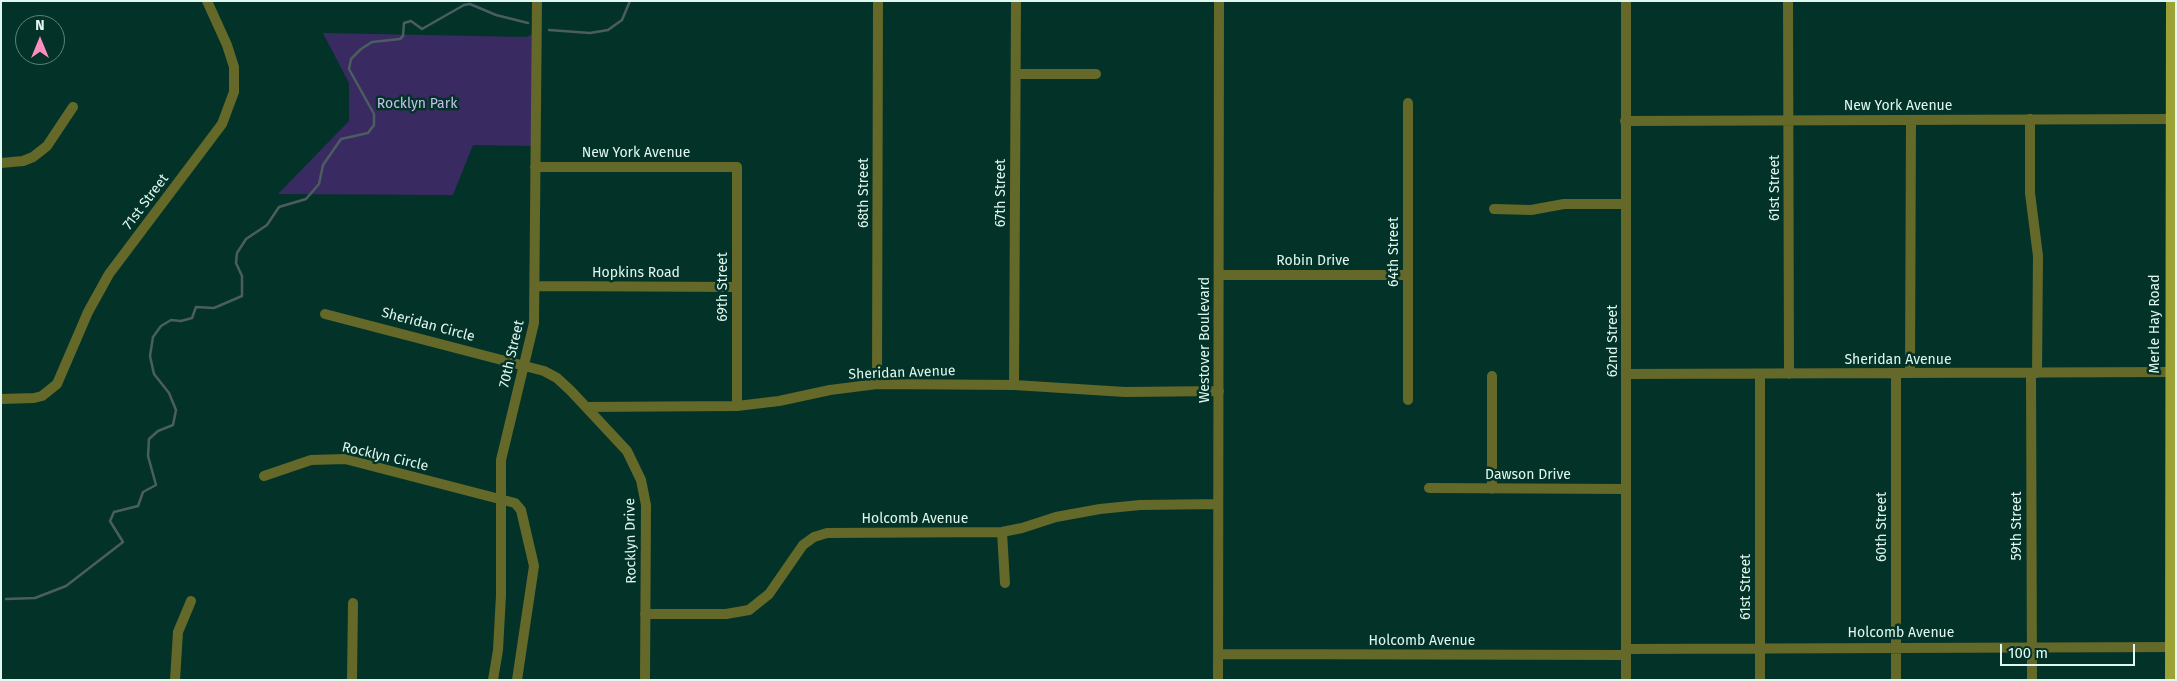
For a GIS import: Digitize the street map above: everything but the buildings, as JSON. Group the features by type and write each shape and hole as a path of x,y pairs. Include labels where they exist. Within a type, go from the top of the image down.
{"main road":[{"name":"Merle Hay Road","path":"2169,680 2173,647 2170,372 2173,114 2172,1"}],"street":[{"name":"71st Street","path":"1,398 25,399 42,396 56,384 91,306 109,274 222,124 230,109 235,84 234,67 227,44 208,1"},
{"name":"70th Street","path":"493,680 498,650 501,595 501,460 534,323 536,286 537,1"},
{"name":"68th Street","path":"877,384 878,1"},
{"name":"67th Street","path":"1014,385 1016,1"},
{"name":"Westover Boulevard","path":"1218,680 1219,1"},
{"name":"62nd Street","path":"1626,1 1626,680"},
{"name":"61st Street","path":"1788,1 1789,374"},
{"path":"1016,74 1096,74"},
{"name":"64th Street","path":"1408,103 1408,400"},
{"path":"1,163 23,161 33,157 47,146 73,107"},
{"name":"New York Avenue","path":"1625,121 2030,120 2173,114"},
{"path":"1910,373 1911,120"},
{"name":"59th Street","path":"2030,120 2030,193 2038,256 2034,373 2032,680"},
{"name":"New York Avenue","path":"535,167 737,167"},
{"name":"69th Street","path":"736,406 737,167"},
{"path":"1494,209 1531,210 1564,204 1626,204"},
{"name":"Robin Drive","path":"1219,275 1408,275"},
{"name":"Hopkins Road","path":"536,286 737,287"},
{"name":"Sheridan Circle","path":"325,314 525,364"},
{"name":"Rocklyn Drive","path":"525,364 557,378 627,451 641,480 646,505 645,680"},
{"name":"Sheridan Avenue","path":"1626,374 2170,372"},
{"name":"61st Street","path":"1760,374 1760,680"},
{"name":"60th Street","path":"1896,374 1896,680"},
{"path":"1492,376 1492,488"},
{"name":"Sheridan Avenue","path":"586,407 736,406 779,401 830,390 877,384 1014,385 1125,392 1219,391"},
{"name":"Rocklyn Circle","path":"264,476 311,460 345,460 515,503 521,510 534,558 517,680"},
{"name":"Dawson Drive","path":"1429,488 1626,489"},
{"name":"Holcomb Avenue","path":"645,614 726,614 749,610 758,605 769,594 802,545 814,537 827,533 1002,532 1056,517 1100,508 1140,505 1218,504"},
{"path":"1002,532 1005,583"},
{"path":"175,680 178,632 191,601"},
{"path":"352,680 353,603"},
{"name":"Holcomb Avenue","path":"1218,654 1626,652 1760,648 1896,647 2173,647"}],"green space":[{"name":"Rocklyn Park","path":"323,33 526,37 536,33 535,146 473,145 453,195 278,194 349,121 349,83"}],"waterway":[{"path":"549,30 590,33 608,30 622,20 630,1"},
{"path":"6,599 35,598 66,586 123,542 110,521 114,512 138,506 143,492 156,485 148,456 149,439 158,431 173,425 176,410 169,393 154,374 150,356 153,337 161,326 171,320 181,321 192,318 196,307 214,308 242,296 242,276 236,263 237,253 246,239 267,225 279,207 306,199 319,184 323,165 341,139 368,133 374,125 374,114 349,69 351,59 372,42 400,39 403,36 404,23 411,21 422,29 464,5 470,4 496,15 528,23"}]}
